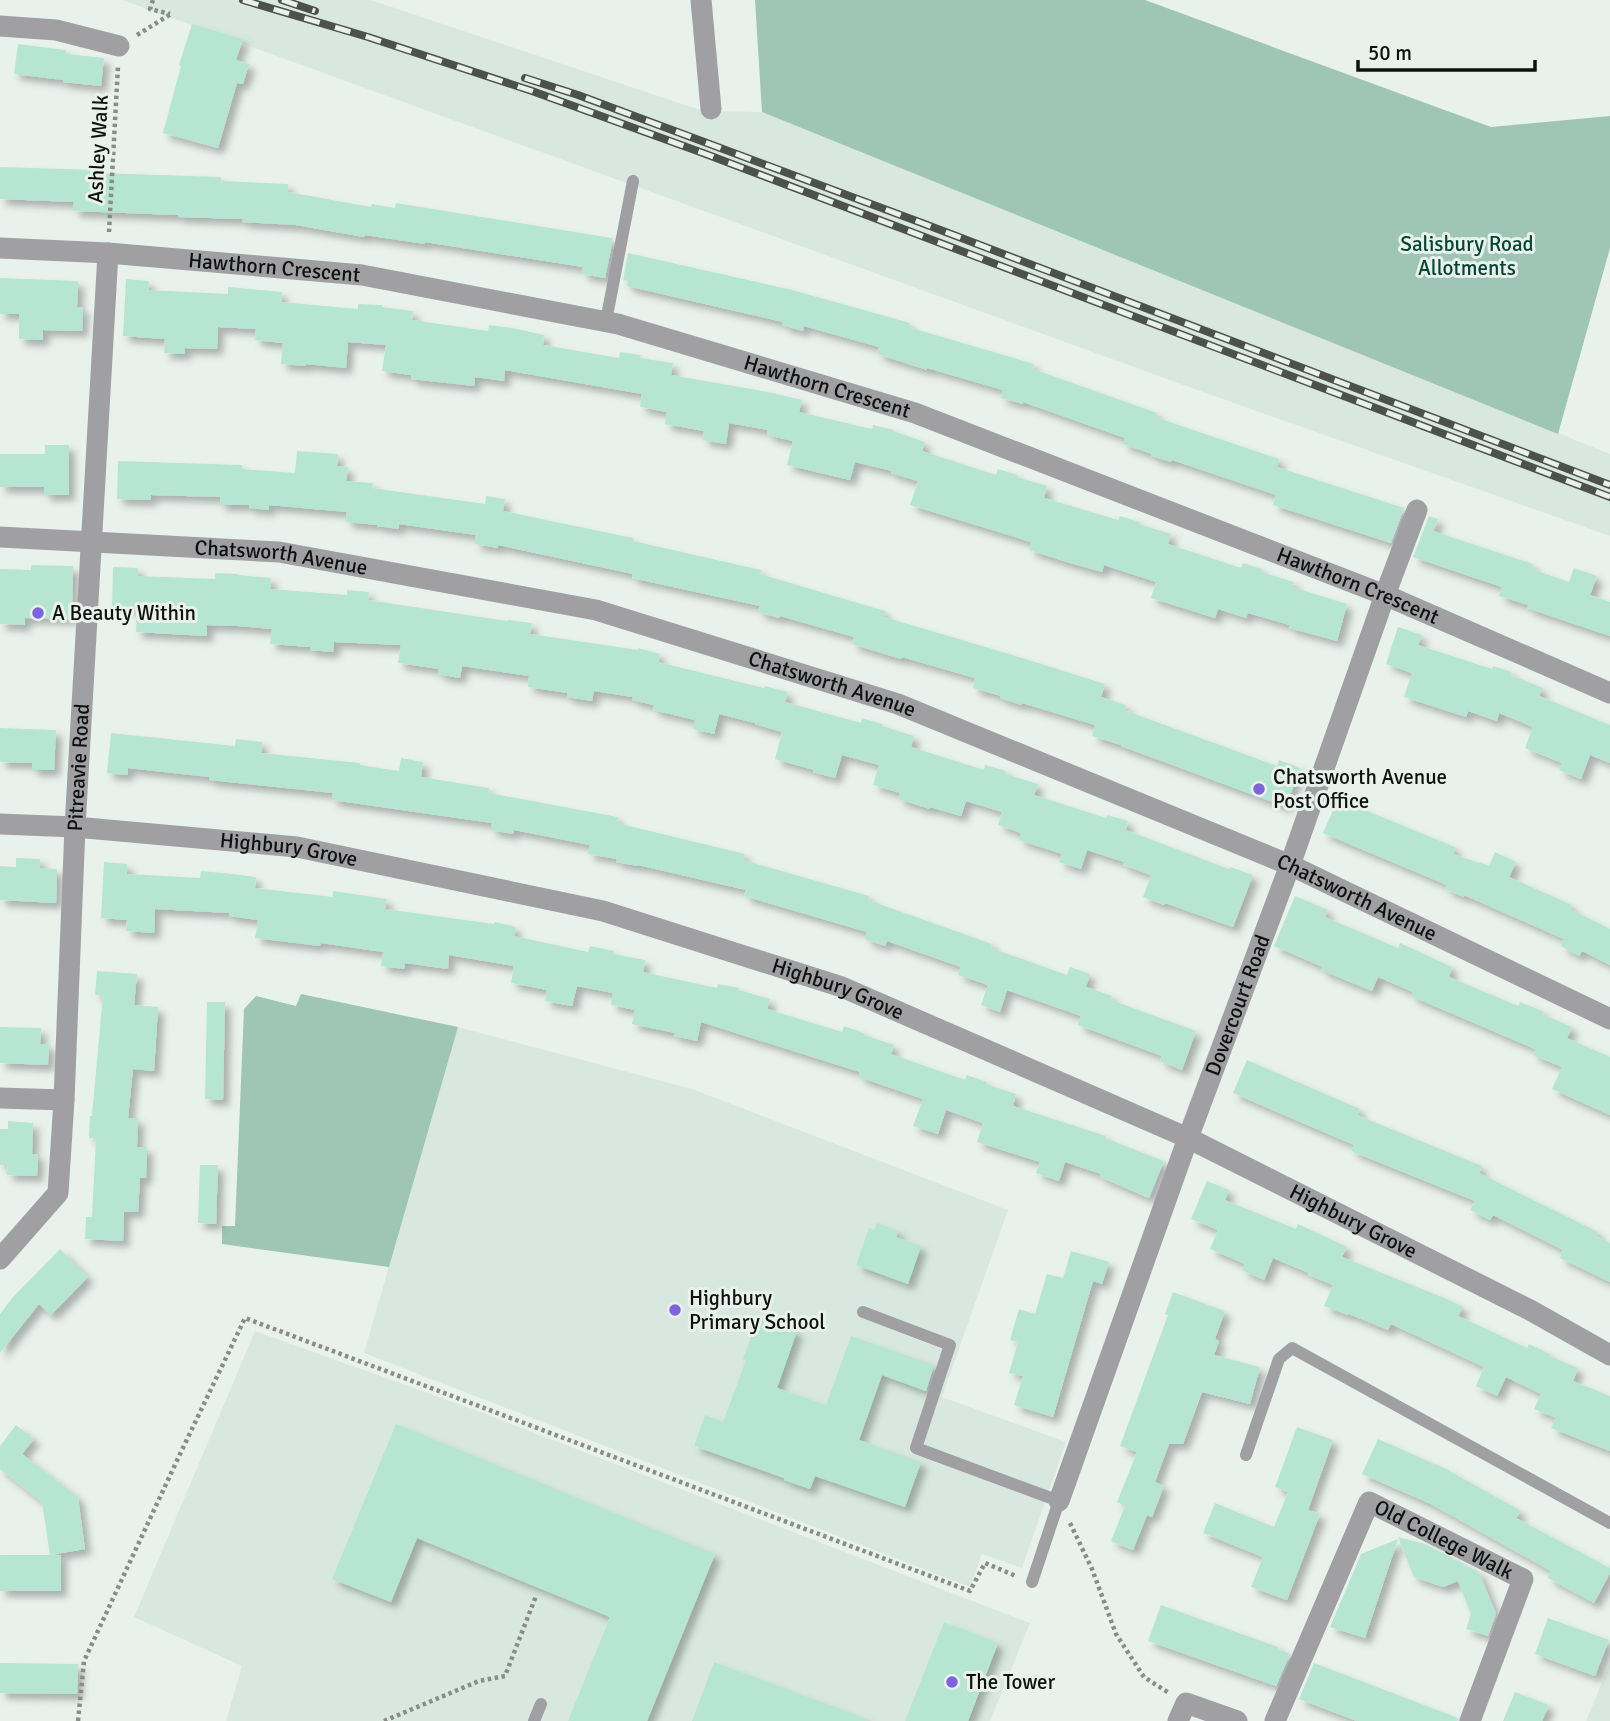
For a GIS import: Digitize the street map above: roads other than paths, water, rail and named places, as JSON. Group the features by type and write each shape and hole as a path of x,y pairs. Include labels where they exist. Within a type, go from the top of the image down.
{"street":[{"path":"701,0 711,109"},
{"path":"0,26 56,30 119,46"},
{"name":"Hawthorn Crescent","path":"0,248 108,253 362,275 606,321 915,413 1385,595 1610,693"},
{"name":"Pitreavie Road","path":"0,1259 58,1193 90,542 108,253"},
{"name":"Dovercourt Road","path":"1059,1500 1188,1138 1290,866 1385,595 1418,510"},
{"name":"Chatsworth Avenue","path":"0,537 279,552 596,610 898,704 1290,866 1610,1019"},
{"name":"Highbury Grove","path":"0,824 75,827 297,847 603,911 842,987 1188,1138 1530,1310 1610,1355"},
{"path":"0,1098 64,1100"},
{"name":"Old College Walk","path":"1275,1721 1369,1502 1522,1580 1470,1721"},
{"path":"1182,1712 1237,1721"}],"lane":[{"path":"606,321 633,181"},
{"path":"863,1312 950,1345 916,1448 1059,1500 1032,1582"},
{"path":"1247,1455 1279,1359 1292,1348 1610,1523"},
{"path":"534,1721 541,1704"}],"railway":[{"path":"243,0 368,37 532,91 703,153 1610,497"},
{"path":"282,0 315,11"},
{"path":"525,78 578,95 922,223 1610,485"}],"place":[{"name":"A Beauty Within","path":"38,613"},
{"name":"Chatsworth Avenue Post Office","path":"1259,789"},
{"name":"Highbury Primary School","path":"675,1310"},
{"name":"The Tower","path":"952,1682"}],"park label":[{"name":"Salisbury Road Allotments","path":"1467,256"}]}
